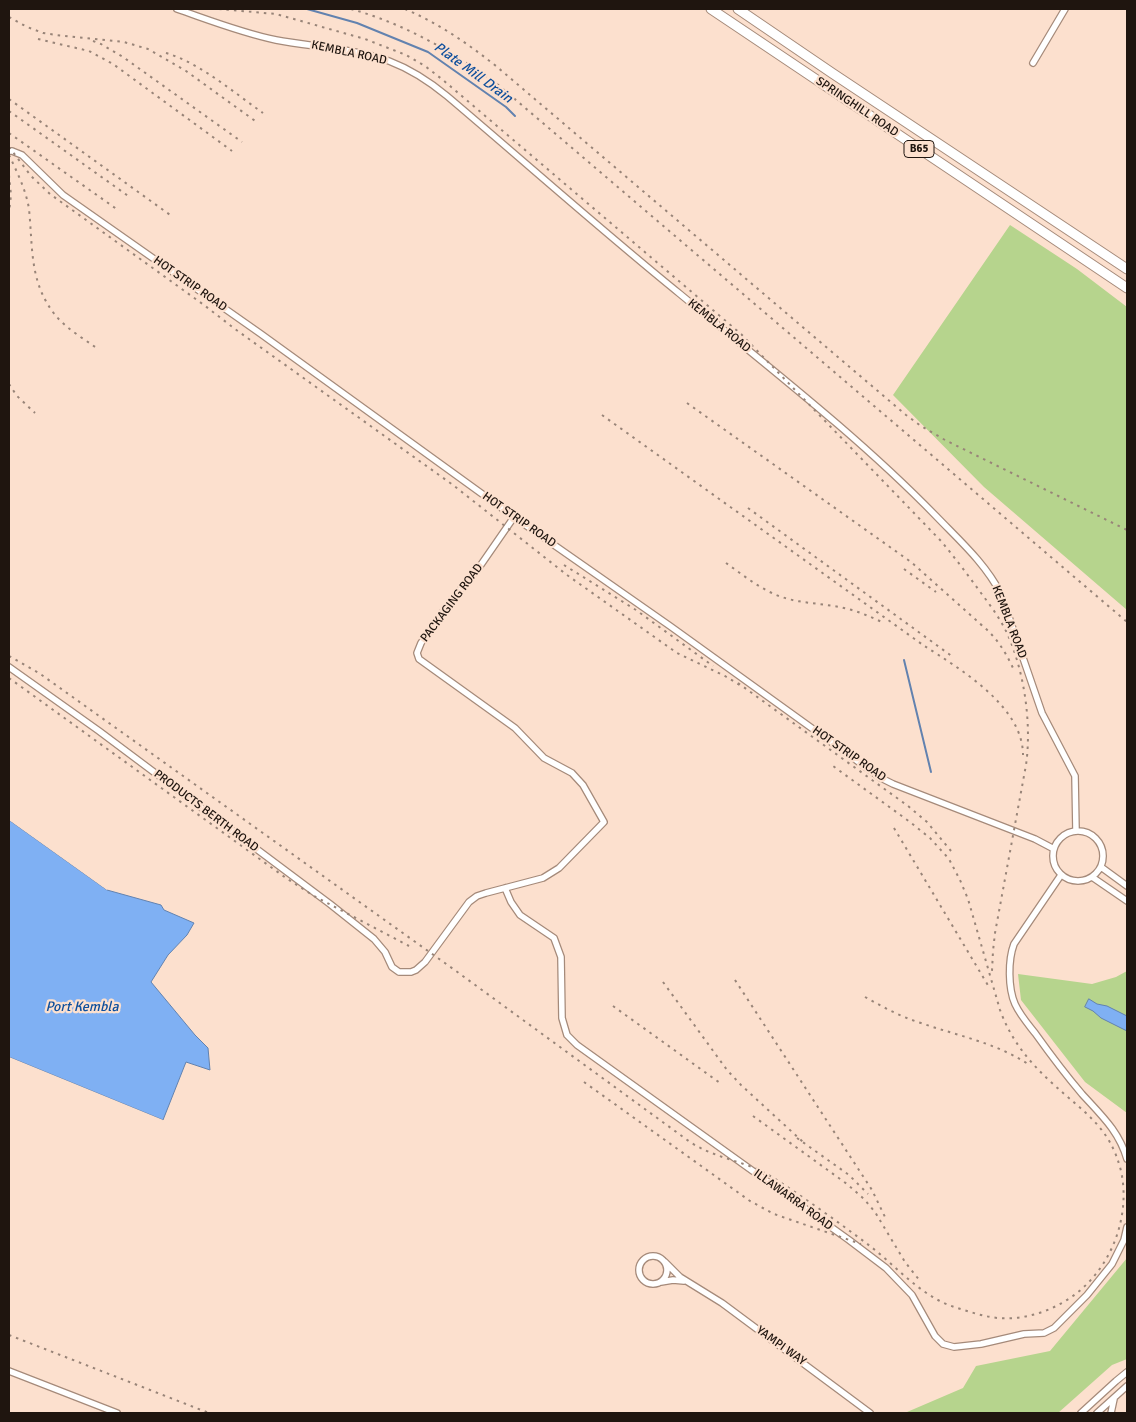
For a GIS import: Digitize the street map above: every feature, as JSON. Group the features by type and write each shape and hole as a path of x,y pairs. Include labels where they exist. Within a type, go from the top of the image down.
{"main road":[{"name":"SPRINGHILL ROAD","path":"712,9 1127,288"},
{"name":"SPRINGHILL ROAD","path":"738,9 1127,268"}],"street":[{"name":"KEMBLA ROAD","path":"177,9 262,37 352,51 380,58 401,66 423,79 455,103 678,293 812,403 898,478 981,562 994,580 1001,594 1042,713 1075,776 1076,831"},
{"path":"1033,63 1065,9"},
{"name":"HOT STRIP ROAD","path":"9,151 22,155 63,195 261,334 881,778 1035,839 1054,849"},
{"name":"PACKAGING ROAD","path":"505,888 543,878 558,868 604,822 578,779 572,773 544,758 515,728 419,659 417,653 426,635 452,599 478,570 514,517"},
{"name":"PRODUCTS BERTH ROAD","path":"9,667 100,732 330,904 379,944 392,966 399,972 410,972 420,967 432,954 469,902 478,896 505,888"},
{"path":"1076,831 1087,833 1098,841 1102,852 1101,866 1092,877 1085,880 1068,880 1061,875 1054,864 1054,849 1061,837 1068,833 1076,831"},
{"path":"1101,866 1127,886"},
{"path":"1061,875 1014,944 1010,956 1013,998 1018,1010 1057,1064 1112,1126 1125,1150 1127,1159"},
{"path":"1092,877 1127,902"},
{"name":"ILLAWARRA ROAD","path":"505,888 511,902 520,915 554,938 561,957 562,1018 567,1035 577,1045 886,1268 912,1295 935,1336 944,1344 954,1347 981,1344 1024,1334 1039,1334 1050,1330 1087,1295 1112,1264 1124,1240 1127,1227"},
{"path":"657,1284 667,1275 668,1268 661,1257 652,1255 646,1257 640,1264 639,1272 642,1279 651,1284 657,1284 673,1280 688,1282"},
{"name":"YAMPI WAY","path":"665,1262 677,1274 722,1303 870,1413"},
{"path":"9,1371 117,1413"},
{"path":"1082,1413 1127,1372"},
{"path":"1098,1413 1127,1386"},
{"path":"1089,1413 1105,1391"},
{"path":"1111,1413 1115,1397"}],"green space":[{"path":"1010,225 1077,269 1127,307 1127,610 984,487 893,395"},
{"path":"1127,971 1127,1113 1085,1082 1021,1000 1018,974 1092,984 1116,977"},
{"path":"1127,1258 1127,1359 1112,1365 1058,1413 907,1412 963,1388 976,1366 1050,1351"}],"water":[{"name":"Port Kembla","path":"9,820 107,890 161,905 164,910 194,923 187,935 168,955 151,982 208,1048 210,1070 186,1062 163,1120 9,1057"},
{"path":"1089,999 1127,1016 1127,1031 1101,1018 1085,1007"}],"pier":[{"path":"9,818 108,888 107,890 9,820"},
{"path":"9,1057 163,1120 162,1123 9,1060"}],"waterway":[{"name":"Plate Mill Drain","path":"307,9 357,23 428,52 506,107 515,116"},
{"path":"904,660 931,772"}],"railway":[{"path":"219,9 276,14 365,39 406,55 425,66 741,334 946,547 991,607 1006,631 1018,662 1027,714 1028,749 1026,765 995,933 992,971"},
{"path":"351,9 390,22 445,49 496,83 1127,622"},
{"path":"405,9 452,34 496,66 921,426 945,440 1127,530"},
{"path":"9,17 43,33 124,42 148,49 186,71 258,123"},
{"path":"38,39 89,51 113,64 232,151"},
{"path":"93,41 123,57 242,142"},
{"path":"166,53 204,71 263,113"},
{"path":"9,99 173,217"},
{"path":"9,111 131,198"},
{"path":"9,133 118,210"},
{"path":"9,147 31,176 50,194 453,485 567,575 677,653 725,676 743,687"},
{"path":"9,155 28,202 34,265 41,291 47,304 60,321 98,349"},
{"path":"9,175 11,195 9,213"},
{"path":"9,384 17,396 35,413"},
{"path":"687,403 911,562 985,628"},
{"path":"602,415 923,645 971,677 1001,705 1013,721 1020,737 1023,755"},
{"path":"748,508 953,657"},
{"path":"726,563 758,586 779,596 795,601 849,609 884,623"},
{"path":"564,565 636,610 713,666"},
{"path":"904,569 936,592"},
{"path":"980,624 999,644 1013,668"},
{"path":"9,656 39,673 456,971 690,1142 713,1154 756,1169 777,1180 870,1246 911,1281 941,1302 956,1308 998,1318 1025,1316 1052,1308 1076,1294 1086,1285 1110,1252 1120,1226 1124,1198 1121,1171 1116,1155 1103,1131 1036,1067 1015,1041 1000,1010 968,899 949,859 930,838 833,766"},
{"path":"9,678 286,878 314,896 409,946"},
{"path":"738,683 908,806 927,822 951,851"},
{"path":"894,828 989,987"},
{"path":"735,980 872,1190 885,1217"},
{"path":"663,982 727,1070 803,1142"},
{"path":"865,997 906,1018 976,1040 1002,1050 1028,1064"},
{"path":"613,1006 720,1083"},
{"path":"584,1082 750,1201 774,1214 861,1244"},
{"path":"753,1116 847,1184 864,1199 875,1212 905,1262 920,1281"},
{"path":"797,1138 849,1175 868,1194"},
{"path":"9,1335 209,1413"}]}
